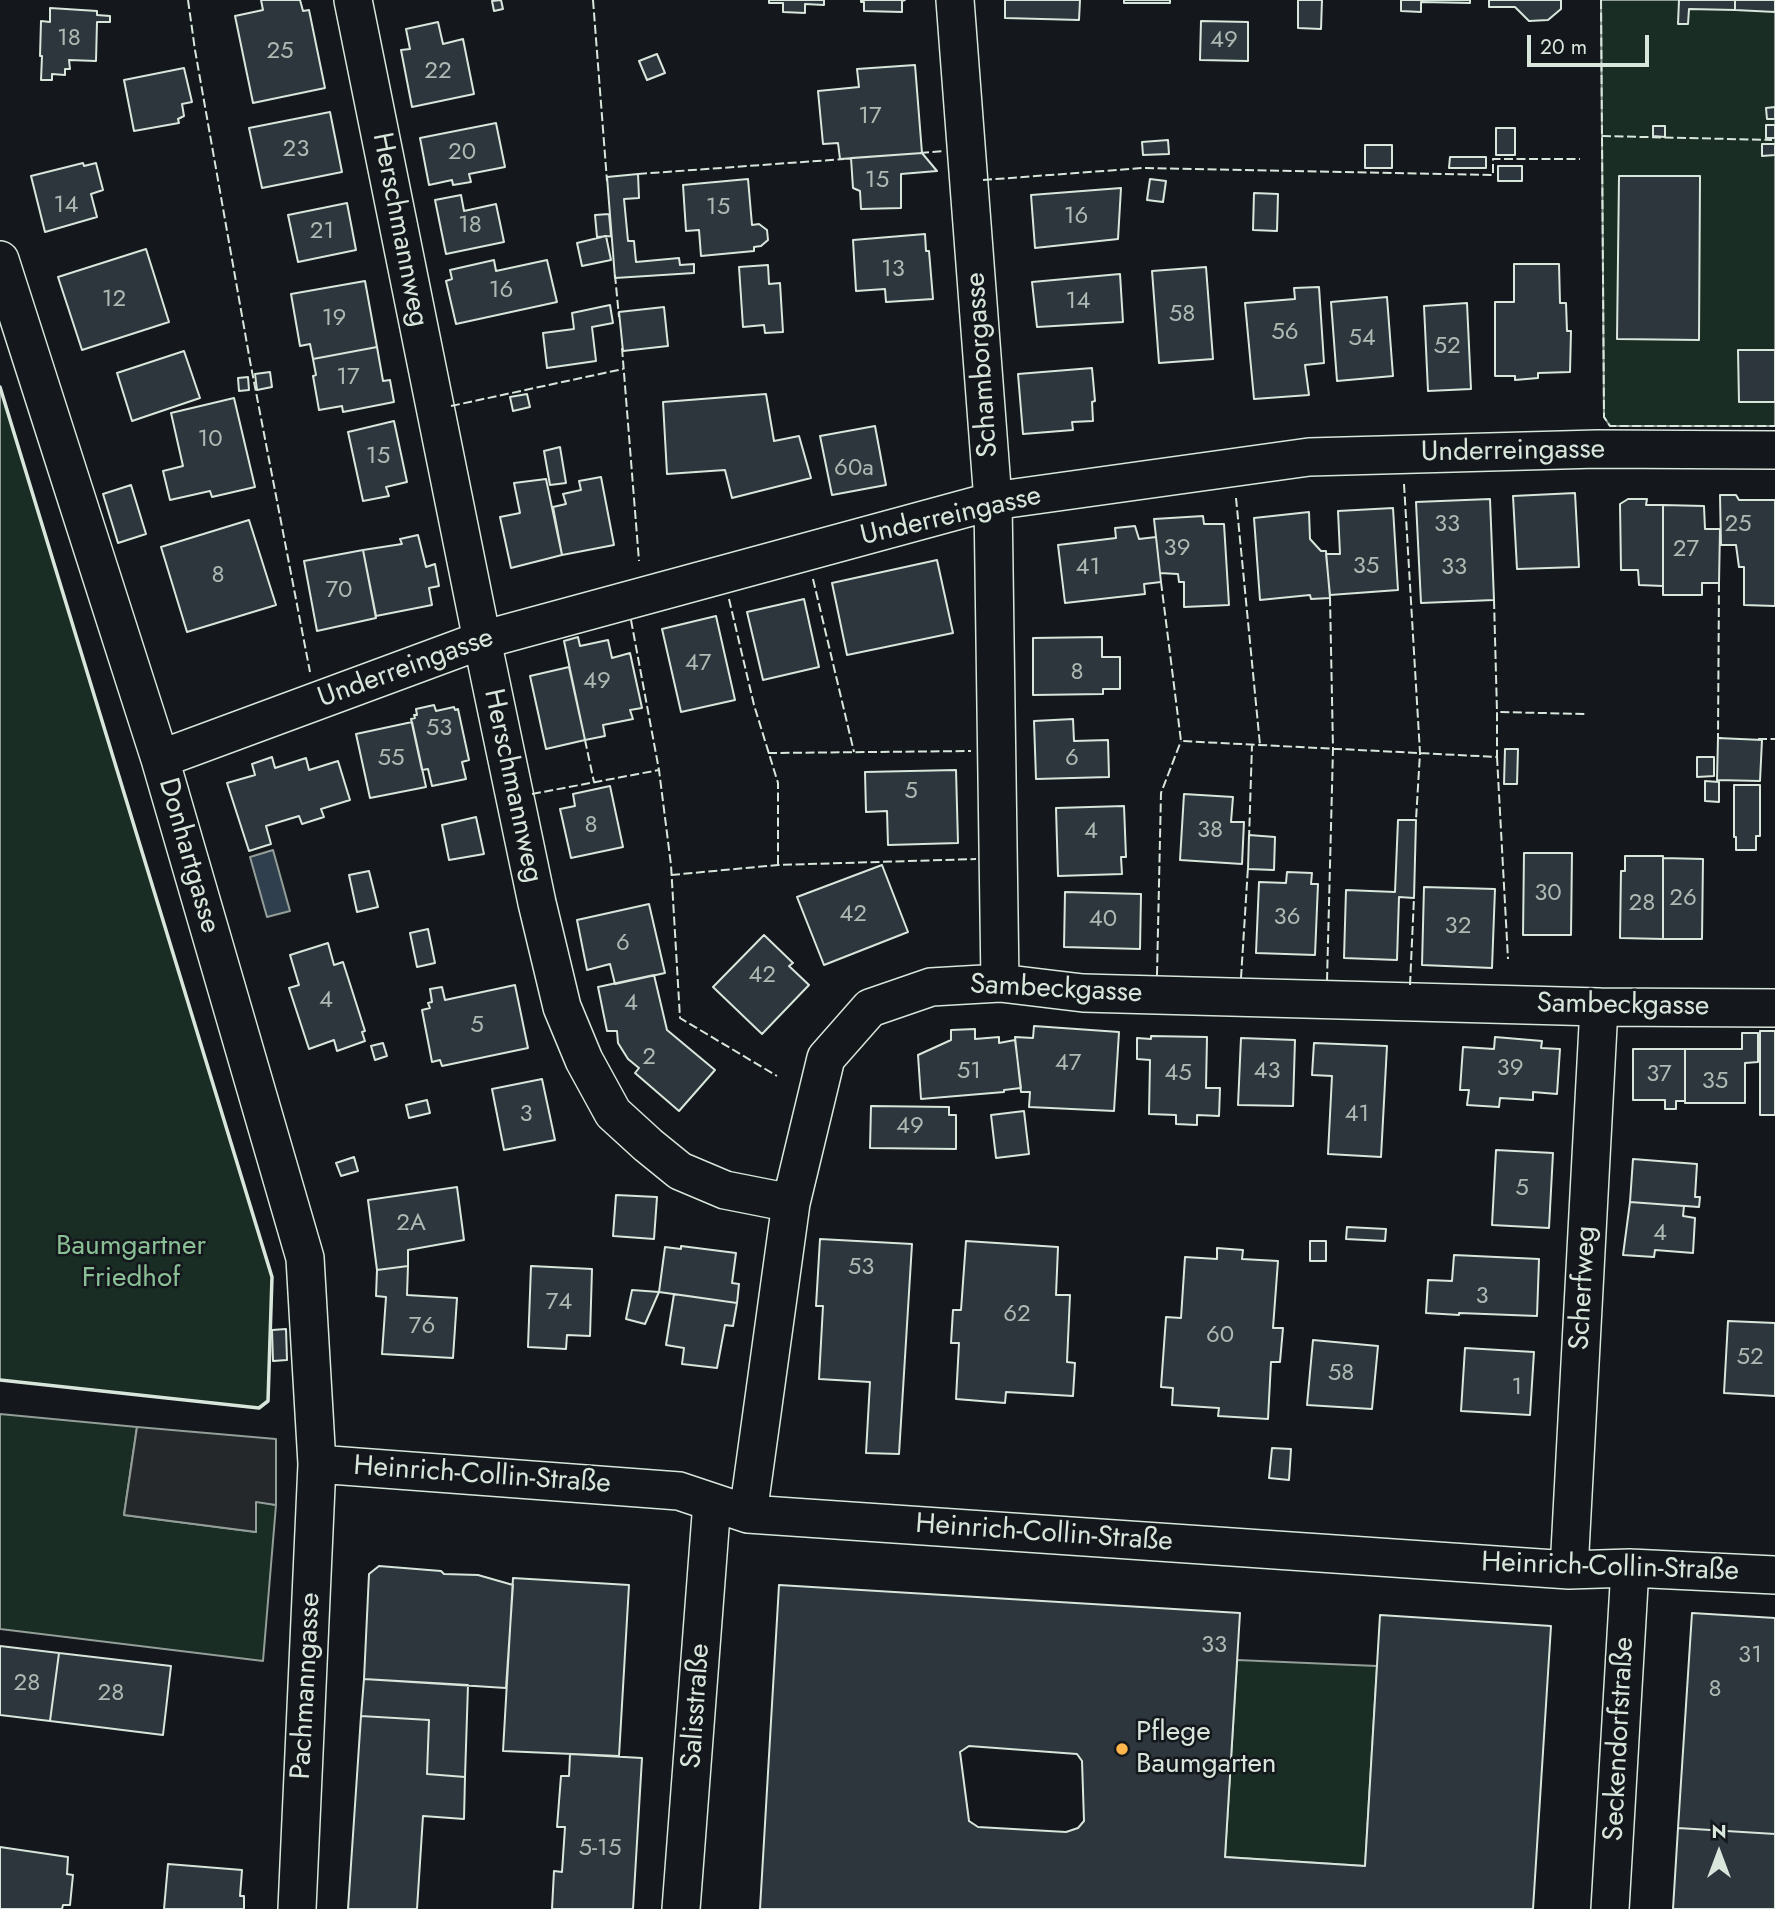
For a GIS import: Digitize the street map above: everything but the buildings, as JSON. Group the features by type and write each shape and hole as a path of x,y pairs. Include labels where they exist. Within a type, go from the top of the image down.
{"street":[{"name":"Herschmannweg","path":"353,0 482,640 537,903 562,1007 584,1060 613,1113 648,1145 680,1171 725,1190 791,1203"},
{"name":"Schamborgasse","path":"954,0 993,501 1000,983"},
{"name":"Donhartgasse","path":"0,260 160,759 305,1258 317,1464"},
{"name":"Underreingasse","path":"160,759 482,640 993,501 1309,457 1597,449 1775,450"},
{"name":"Sambeckgasse","path":"748,1514 791,1203 826,1058 870,1008 931,987 1000,983 1083,993 1599,1007 1775,1008"},
{"name":"Scherfweg","path":"1569,1570 1599,1007"},
{"name":"Heinrich-Collin-Straße","path":"317,1464 679,1490 748,1514 1569,1570 1630,1568 1775,1575"},
{"name":"Pachmanngasse","path":"297,1909 317,1464"},
{"name":"Salisstraße","path":"681,1909 712,1502"},
{"name":"Seckendorfstraße","path":"1611,1909 1630,1568"}],"green space":[{"path":"1601,0 1775,0 1775,426 1610,426 1604,417"},
{"name":"Baumgartner Friedhof","path":"0,387 272,1277 268,1401 259,1408 0,1380"},
{"path":"0,1414 137,1427 124,1515 256,1532 256,1501 276,1505 263,1661 0,1629"},
{"path":"1237,1660 1377,1666 1365,1866 1225,1857"}],"shaded area":[{"path":"137,1427 276,1439 276,1505 256,1502 256,1532 124,1515"}],"water":[{"path":"273,850 290,911 267,917 250,857"}],"fence":[{"path":"188,0 250,361 310,672"},
{"path":"593,0 607,181"},
{"path":"1601,0 1604,417 1610,426 1775,426"},
{"path":"1602,136 1772,140"},
{"path":"920,153 944,151"},
{"path":"638,174 844,159"},
{"path":"983,180 1143,168 1493,175 1493,159 1580,159"},
{"path":"615,275 619,317"},
{"path":"622,348 639,561"},
{"path":"451,406 623,369"},
{"path":"1404,484 1420,753 1416,820"},
{"path":"1236,498 1260,745"},
{"path":"813,579 854,752"},
{"path":"1161,582 1181,741 1497,757 1497,712 1587,714"},
{"path":"1719,583 1718,738 1723,738"},
{"path":"1327,981 1333,749 1330,598"},
{"path":"729,599 754,705 778,783 778,865"},
{"path":"1494,600 1497,712"},
{"path":"631,620 659,770 671,865 680,1018 777,1076"},
{"path":"1758,739 1775,739"},
{"path":"585,740 594,782"},
{"path":"1157,975 1161,793 1181,741"},
{"path":"1249,839 1252,745"},
{"path":"768,753 971,751"},
{"path":"1497,757 1508,959"},
{"path":"532,794 659,770"},
{"path":"671,875 778,865 976,859"},
{"path":"1241,978 1248,867"},
{"path":"1410,985 1414,898"}],"wall":[{"path":"0,387 272,1277 268,1401 259,1408 0,1380"}],"place":[{"name":"Pflege Baumgarten","path":"1122,1749"}]}
